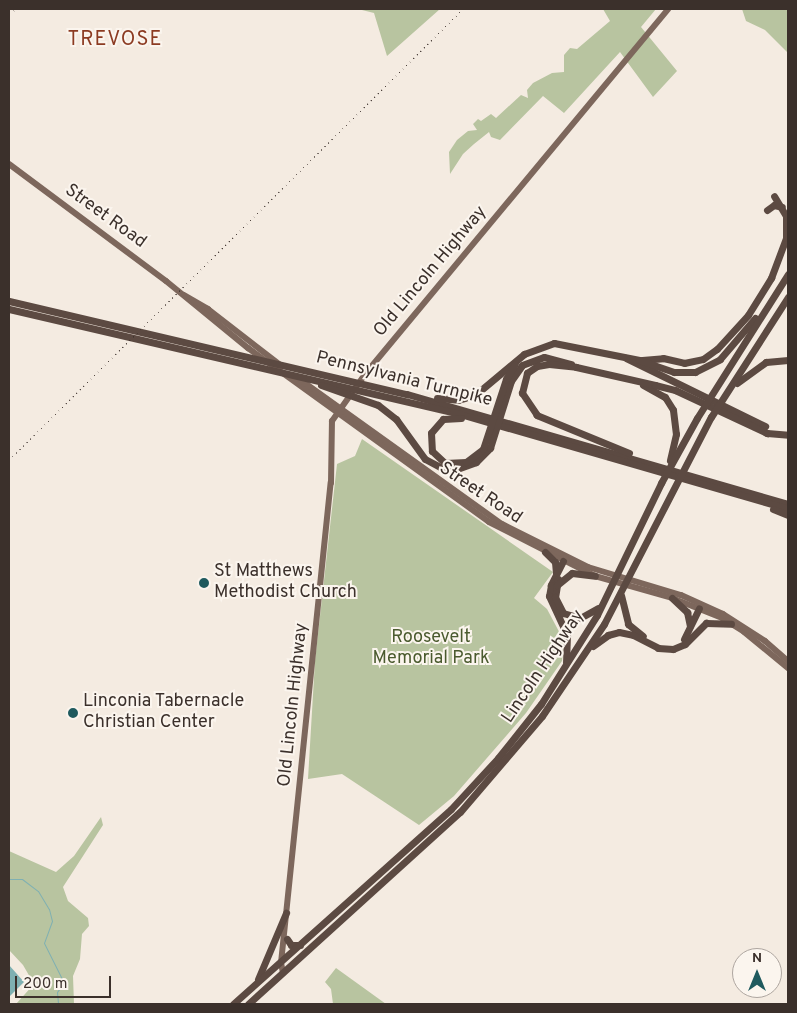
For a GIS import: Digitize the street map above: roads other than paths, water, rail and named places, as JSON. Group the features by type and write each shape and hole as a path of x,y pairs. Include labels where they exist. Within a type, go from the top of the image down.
{"highway":[{"path":"639,360 663,358 692,362 713,353 733,333 761,296 781,256 788,230 782,207 774,196"},
{"path":"767,210 774,205 782,207"},
{"path":"576,367 543,364 529,371 521,390 529,407 553,424 670,468 714,390 788,274"},
{"name":"Lincoln Highway","path":"248,1004 460,812 526,737 579,664 621,594 686,463 724,396 788,297"},
{"path":"407,394 453,400 471,397 487,388 520,357 537,348 558,343 639,360 679,373 706,368 724,354 771,299"},
{"name":"Pennsylvania Turnpike","path":"9,302 256,359 290,371 788,509"},
{"name":"Pennsylvania Turnpike","path":"9,309 266,368 290,371"},
{"path":"290,371 307,380 354,389 387,411 422,456 442,468 462,468 476,462 490,448 496,429 506,379 520,357"},
{"path":"499,413 513,376 526,362 548,357 576,367 675,390 767,433 788,435"},
{"path":"624,357 639,368 773,430 788,430"},
{"path":"724,396 757,367 770,361 788,360"},
{"name":"Lincoln Highway","path":"233,1004 283,961 469,790 520,731 564,669 605,600 670,468 676,434 673,410 660,394 631,380"},
{"name":"Pennsylvania Turnpike","path":"354,389 407,394 670,468 788,504"},
{"path":"457,417 496,429 481,453 466,462 445,463 431,448 432,430 445,418 457,417"},
{"path":"747,498 788,515"},
{"path":"545,552 556,565 556,575"},
{"path":"564,669 568,652 568,637 549,596 556,575 566,560"},
{"path":"566,560 555,590 558,607 573,618 590,614 605,600"},
{"path":"555,590 560,580 569,574 595,576"},
{"path":"621,594 628,624 656,644 676,644 691,632 709,622 731,624"},
{"path":"672,598 687,612 691,632"},
{"path":"579,664 594,645 611,633 630,634 666,650 682,646 691,632 701,607"},
{"path":"253,987 268,961 286,913"},
{"path":"287,940 291,945 300,945"}],"main road":[{"name":"Old Lincoln Highway","path":"283,961 287,940 331,483 330,432 338,411 354,389 668,9"},
{"name":"Street Road","path":"9,164 166,281 208,308 322,397 350,423 480,516 545,552 701,607 746,627 788,661"},
{"name":"Street Road","path":"184,294 226,332 502,524 595,576 701,607 731,624 788,668"},
{"path":"322,397 336,401 354,389"},
{"path":"330,432 336,423 350,423"},
{"name":"Old Lincoln Highway","path":"283,973 286,913 293,865"}],"water":[{"path":"9,965 24,982 9,997"}],"waterway":[{"path":"9,879 22,879 38,891 49,909 52,921 44,943 64,983 57,992 58,1004"}],"railway":[{"path":"9,13 17,9"},
{"path":"9,460 463,9"}],"place":[{"name":"St Matthews Methodist Church","path":"204,583"},
{"name":"Linconia Tabernacle Christian Center","path":"73,713"}],"district":[{"name":"TREVOSE","path":"115,40"}],"park label":[{"name":"Roosevelt Memorial Park","path":"431,649"}]}
